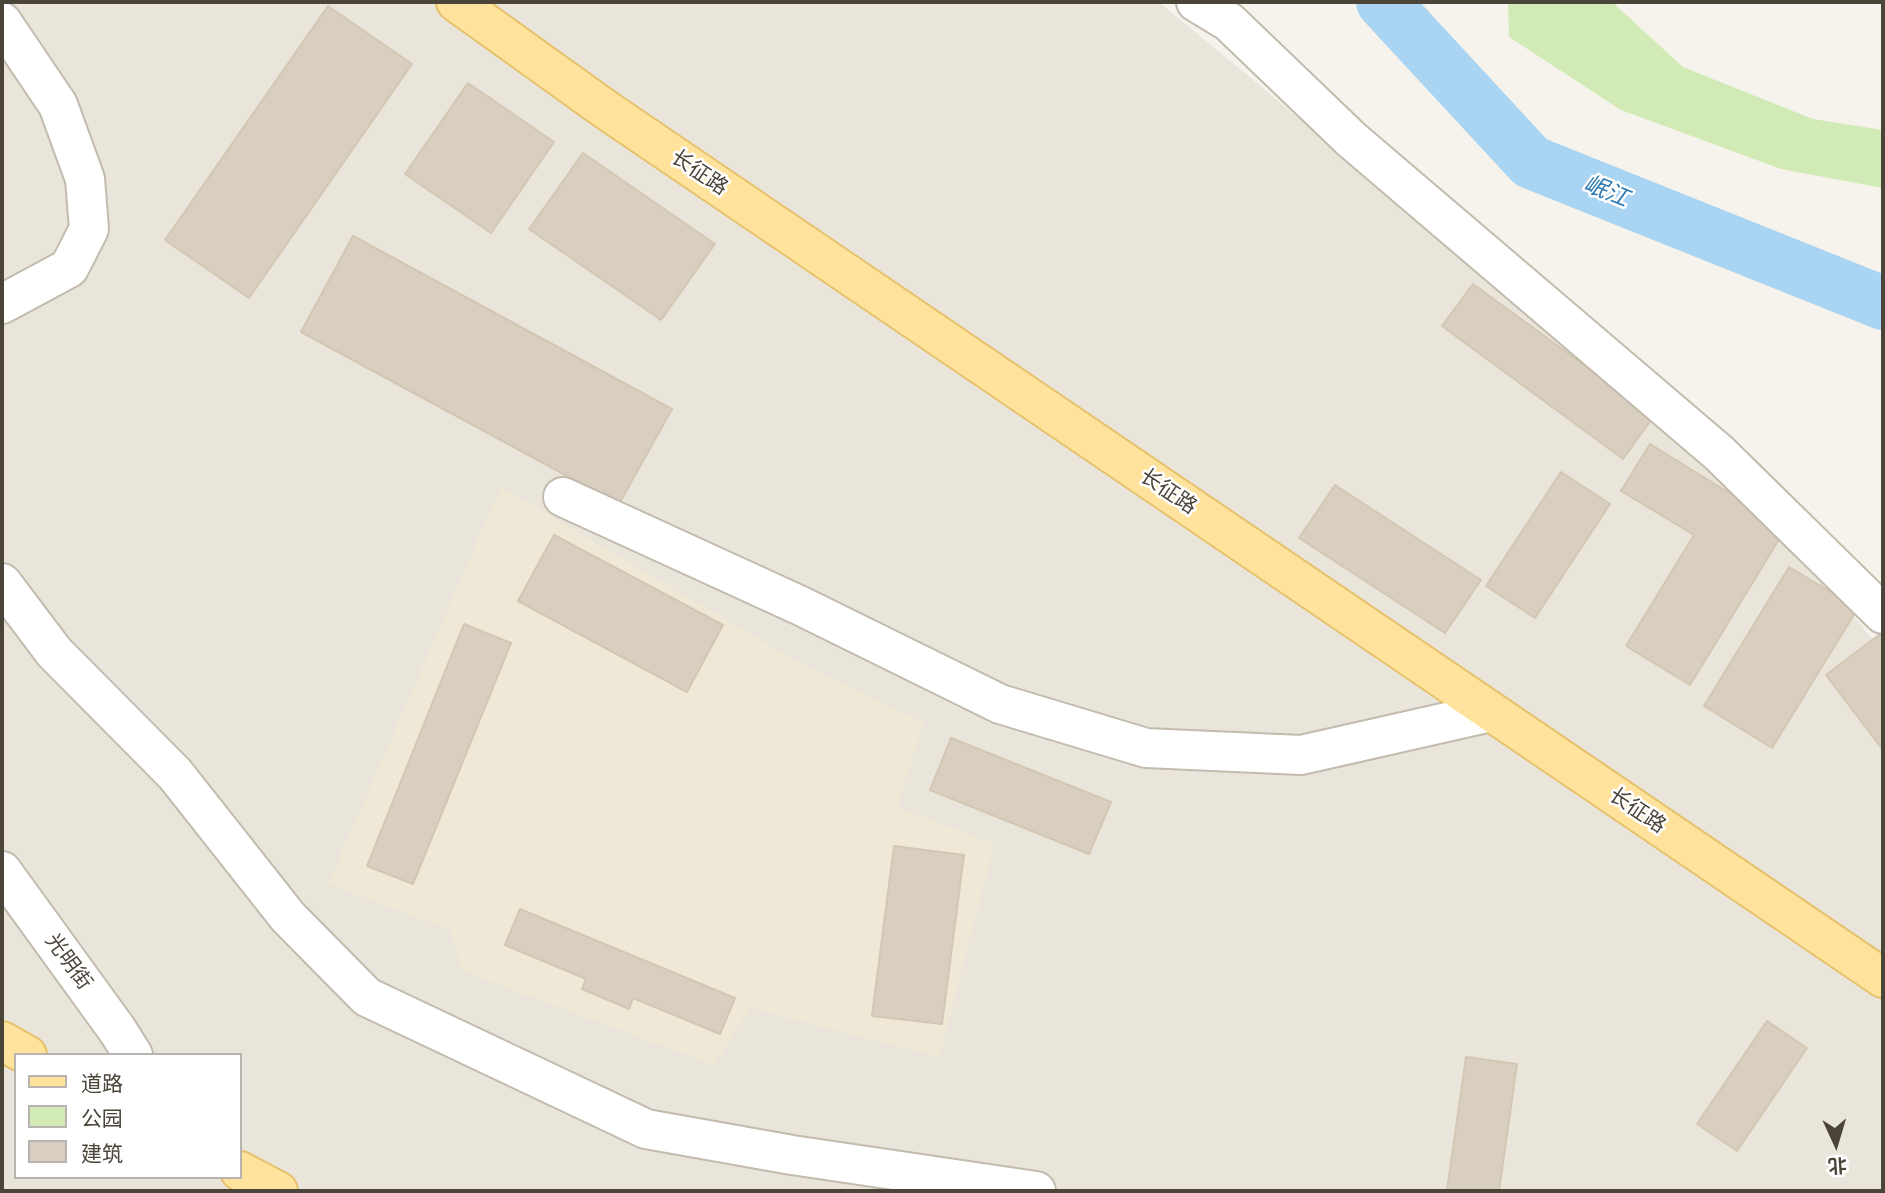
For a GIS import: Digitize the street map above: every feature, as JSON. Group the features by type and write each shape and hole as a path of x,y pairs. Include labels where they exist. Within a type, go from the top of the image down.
{"main road":[{"name":"长征路","path":"456,2 617,117 1883,978"},
{"path":"2,1041 23,1053"},
{"path":"242,1172 278,1191"}],"street":[{"path":"1196,2 1229,22 1352,140 1719,453 1883,614"},
{"path":"2,22 58,105 85,179 89,229 69,268 2,305"},
{"path":"563,497 801,606 1000,704 1146,748 1301,755 1491,712"},
{"path":"2,583 54,652 175,774 288,917 367,997 646,1129 792,1155 1036,1191"},
{"name":"光明街","path":"2,871 118,1031 131,1053"}],"shaded area":[{"path":"2,2 1159,2 1754,496 1883,652 1883,1191 2,1191"},
{"path":"501,487 801,664 924,722 897,807 994,844 940,1057 750,1008 714,1065 462,971 450,930 328,884"}],"green space":[{"path":"1508,2 1612,2 1683,67 1813,119 1883,130 1883,188 1781,169 1621,110 1509,37"}],"building":[{"path":"328,6 412,64 249,298 165,240"},
{"path":"468,83 554,142 491,233 405,174"},
{"path":"583,153 715,244 661,320 529,229"},
{"path":"353,236 672,409 619,504 301,332"},
{"path":"1473,284 1654,416 1623,459 1442,326"},
{"path":"1650,444 1786,528 1690,685 1626,646 1694,535 1621,491"},
{"path":"1561,472 1610,504 1535,618 1486,586"},
{"path":"1335,485 1481,580 1445,633 1299,538"},
{"path":"554,535 723,625 687,692 518,601"},
{"path":"1789,567 1858,608 1772,748 1704,706"},
{"path":"464,624 511,643 413,884 367,866"},
{"path":"1880,634 1883,639 1883,750 1826,675"},
{"path":"951,738 1111,802 1089,854 930,790"},
{"path":"894,846 964,855 942,1024 872,1016"},
{"path":"520,909 735,998 720,1034 633,998 629,1009 582,989 586,979 505,945"},
{"path":"1767,1021 1807,1048 1737,1151 1697,1124"},
{"path":"1466,1057 1517,1064 1499,1191 1447,1191"}],"waterway":[{"name":"岷江","path":"1383,2 1531,162 1883,303"}]}
